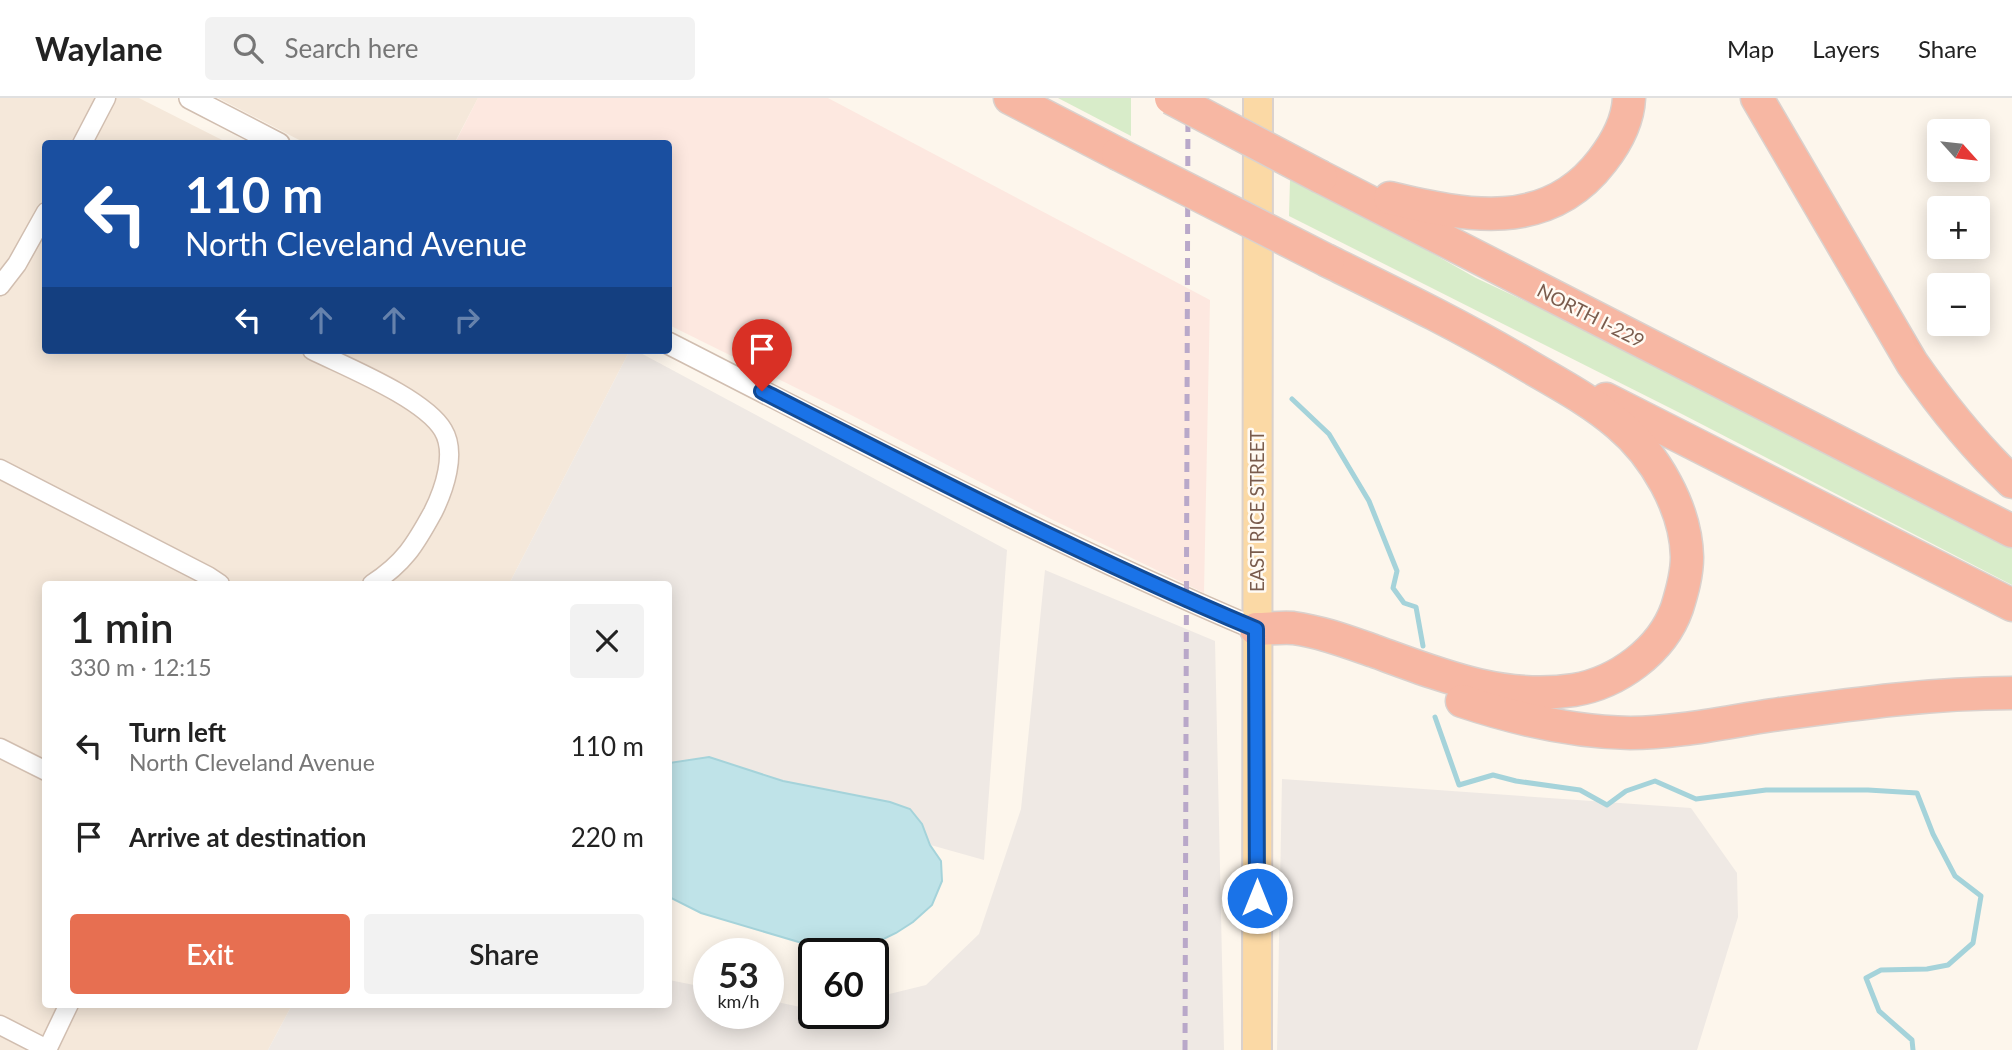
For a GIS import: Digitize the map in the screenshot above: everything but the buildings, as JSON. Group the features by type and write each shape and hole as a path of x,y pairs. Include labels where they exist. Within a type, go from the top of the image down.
{"highway":[{"path":"1010,98 1328,261 2012,604"},
{"name":"NORTH I-229","path":"1171,98 2012,531"},
{"path":"1332,183 1448,212 1515,213 1543,206 1589,179 1608,154 1623,125 1629,98"},
{"path":"1757,98 1912,363 1963,431 2012,482"},
{"path":"1256,629 1291,628 1323,634 1465,683 1497,691 1532,694 1576,690 1622,673 1653,647 1665,632 1683,591 1687,558 1682,527 1665,481 1642,448 1620,425 1590,402 1464,328"},
{"path":"1256,629 1341,661 1484,708 1526,720 1584,730 1630,733 1678,729 1910,696 2012,693"}],"main road":[{"name":"EAST RICE STREET","path":"1257,1050 1258,98"}],"street":[{"path":"84,140 106,98"},
{"path":"190,98 271,140"},
{"path":"0,286 17,264 42,220"},
{"path":"672,345 997,509 1160,588 1256,629"},
{"path":"320,354 415,401 444,430 450,463 438,501 413,548 388,574 377,581"},
{"path":"0,469 216,581"},
{"path":"0,748 42,769"},
{"path":"0,1025 47,1050 67,1008"}],"shaded area":[{"path":"0,98 139,98 222,140 42,140 42,354 628,354 511,581 42,581 42,1008 290,1008 268,1050 0,1050"},
{"path":"218,98 478,98 456,140 299,140"},
{"path":"478,98 828,98 1210,300 1204,593 1051,519 853,416 672,326 672,140 457,140"},
{"path":"628,354 642,354 1007,550 984,860 774,801 672,765 672,581 511,581"},
{"path":"1045,570 1215,641 1224,1050 268,1050 290,1008 672,1008 672,981 693,985 693,1029 784,1029 784,1003 798,1007 798,1029 889,1029 889,994 926,985 979,934 1021,809"},
{"path":"1282,779 1691,808 1737,873 1738,917 1697,1050 1277,1050"}],"green space":[{"path":"1058,98 1131,98 1131,136"},
{"path":"1290,180 1361,213 1476,278 1597,335 2012,546 2012,585 1678,412 1289,216"}],"water":[{"path":"709,757 783,781 890,802 910,809 922,824 930,845 941,861 942,881 932,905 913,922 886,938 798,938 798,942 701,913 672,898 672,763"}],"waterway":[{"path":"1292,399 1329,434 1369,501 1397,571 1393,588 1404,603 1416,607 1423,646"},
{"path":"1435,717 1459,785 1493,775 1580,790 1607,805 1626,791 1655,781 1696,799 1766,790 1917,793 1933,834 1955,876 1981,896 1973,943 1948,965 1927,969 1881,970 1866,978 1879,1011 1912,1040 1913,1050"}],"railway":[{"path":"1185,1050 1188,98"}],"route":[{"path":"762,391 924,474 1160,588 1256,629 1257,898"}]}
